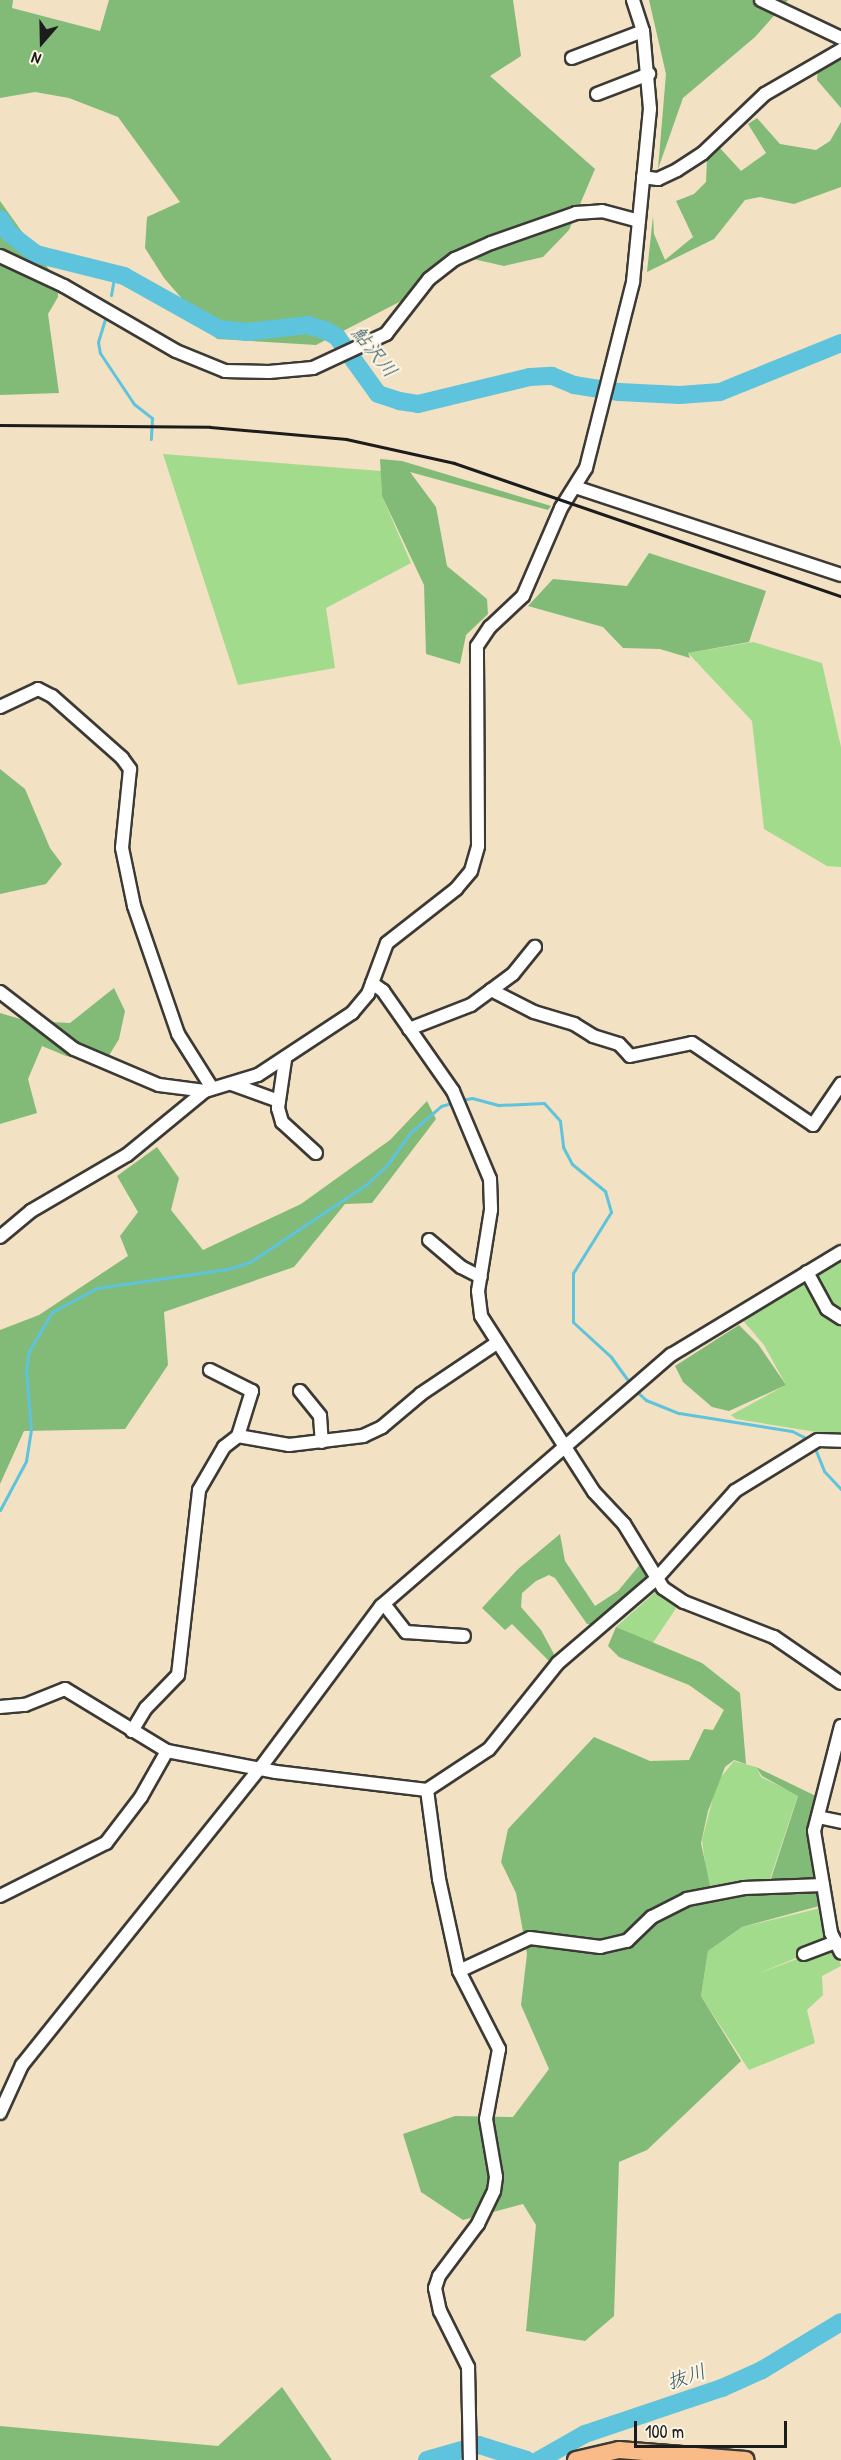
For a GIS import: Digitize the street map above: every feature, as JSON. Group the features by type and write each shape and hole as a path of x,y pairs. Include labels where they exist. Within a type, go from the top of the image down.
{"main road":[{"path":"576,2460 620,2450 746,2460"}],"street":[{"path":"0,992 74,1049 159,1085 209,1090 258,1075 285,1060 363,1003 387,943 456,889 471,871 478,846 477,646 490,627 523,596 566,501 586,468 633,282 644,177 648,74 643,31 633,0"},
{"path":"761,0 841,38"},
{"path":"572,58 643,31"},
{"path":"644,177 658,179 677,170 703,153 765,94 841,50"},
{"path":"597,94 648,74"},
{"path":"0,256 74,291 176,351 225,371 313,368 386,334 429,279 455,258 576,213 602,212 639,221"},
{"path":"575,487 841,575"},
{"path":"0,706 38,689 52,696 123,758 130,769 122,848 134,906 178,1034 209,1090"},
{"path":"409,1029 471,1005 513,974 535,946"},
{"path":"372,983 383,991 453,1091 490,1179 491,1210 481,1277 481,1316 594,1492 624,1524 663,1588 684,1602 774,1637 841,1683"},
{"path":"491,990 534,1012 574,1024 619,1044 630,1056 692,1043 813,1125 841,1084"},
{"path":"285,1060 279,1101 282,1122 316,1153"},
{"path":"231,1084 279,1101"},
{"path":"0,1237 31,1211 127,1155 209,1090"},
{"path":"429,1240 461,1267 481,1277"},
{"path":"0,2113 22,2065 261,1767 384,1604 671,1355 841,1252"},
{"path":"807,1272 828,1309 841,1318"},
{"path":"238,1436 289,1445 363,1436 382,1427 421,1394 497,1343"},
{"path":"132,1731 146,1708 178,1675 199,1490 216,1455 238,1436 252,1391 210,1370"},
{"path":"300,1391 320,1416 322,1442"},
{"path":"0,1707 25,1705 64,1689 84,1697 132,1731 167,1751 261,1767 276,1772 428,1790 489,1749 558,1663 657,1578 735,1491 818,1440 841,1441"},
{"path":"384,1604 406,1632 464,1636"},
{"path":"804,1954 838,1948 822,1886 814,1831 841,1726"},
{"path":"0,1896 106,1843 141,1797 167,1751"},
{"path":"428,1790 439,1879 459,1971 500,2049 486,2119 496,2176 494,2191 478,2223 439,2276 435,2288 438,2304 468,2367 471,2384 468,2442 470,2460"},
{"path":"818,1817 841,1822"},
{"path":"459,1971 530,1938 600,1947 627,1941 652,1917 687,1899 744,1888 822,1886"}],"green space":[{"path":"0,0 13,0 12,8 100,31 109,0 513,0 521,56 490,76 595,169 569,230 543,257 504,266 460,256 407,298 316,345 217,339 164,278 145,248 147,217 180,202 118,117 69,98 35,92 0,98"},
{"path":"649,0 788,0 755,37 683,98 658,169 666,74"},
{"path":"841,56 841,108 817,80 818,68"},
{"path":"757,118 780,144 816,150 830,141 841,122 841,187 794,204 760,197 745,200 714,239 647,272 653,216 654,234 665,260 693,237 676,201 694,194 706,182 707,159 719,147 741,171 766,153 748,124"},
{"path":"0,201 58,282 58,297 48,314 59,393 0,395"},
{"path":"163,454 381,471 382,496 411,563 326,608 335,668 238,685"},
{"path":"380,459 402,461 551,506 548,510 410,472 436,507 447,566 487,599 488,614 466,635 460,664 426,654 424,585 382,496"},
{"path":"649,553 766,591 749,642 688,653 690,658 660,649 623,648 603,627 528,606 553,579 627,586"},
{"path":"753,642 822,663 841,747 841,867 827,866 764,829 752,721 688,653"},
{"path":"0,769 25,789 50,848 62,864 46,884 0,894"},
{"path":"114,988 125,1011 119,1039 105,1062 66,1056 42,1046 28,1079 37,1113 0,1124 0,1013 27,1021 70,1023"},
{"path":"427,1101 436,1119 372,1203 345,1204 294,1267 164,1312 168,1365 125,1429 24,1431 0,1484 0,1330 39,1315 128,1256 120,1236 138,1212 117,1176 157,1147 179,1178 171,1210 203,1250 301,1204 390,1140"},
{"path":"841,1257 841,1436 736,1419 731,1415 786,1385 764,1345 740,1317"},
{"path":"739,1325 758,1344 786,1385 729,1411 712,1407 683,1382 675,1366"},
{"path":"560,1534 565,1561 595,1606 618,1591 642,1562 652,1582 598,1625 587,1624 555,1578 549,1575 536,1581 522,1593 521,1607 541,1630 555,1656 550,1662 512,1624 505,1630 482,1608 518,1569"},
{"path":"662,1586 681,1601 652,1644 616,1627"},
{"path":"616,1627 702,1663 740,1693 746,1764 734,1760 725,1767 708,1811 701,1843 710,1886 769,1885 798,1796 762,1776 756,1767 820,1798 823,1905 742,1927 708,1951 701,1996 741,2061 647,2150 619,2162 614,2316 585,2341 526,2331 536,2225 523,2204 463,2220 421,2192 403,2134 455,2116 513,2117 549,2069 521,2005 527,1954 516,1893 501,1862 508,1829 594,1737 650,1761 689,1760 704,1729 713,1730 724,1710 689,1685 619,1657 608,1646"},
{"path":"734,1761 756,1767 761,1777 798,1795 768,1885 708,1886 702,1840 717,1782"},
{"path":"825,1907 836,1942 759,1973 835,1945 841,1966 822,1976 823,1995 807,2010 815,2043 749,2070 701,1996 708,1951 742,1927"},
{"path":"282,2387 332,2460 0,2460 0,2426 218,2446"}],"waterway":[{"name":"鮎沢川","path":"0,219 9,233 36,254 124,276 219,329 246,332 307,325 325,330 337,337 378,394 418,404 530,377 552,376 574,385 619,392 680,395 720,392 841,343"},
{"path":"111,295 115,273"},
{"path":"105,319 98,342 100,353 134,404 152,418 151,439"},
{"path":"462,1100 472,1098 499,1105 544,1103 560,1121 563,1147 572,1164 605,1191 611,1212 573,1273 573,1322 611,1357 631,1385"},
{"path":"0,1510 26,1461 31,1429 26,1370 29,1351 52,1312 97,1288 228,1269 250,1262 367,1184 387,1165 411,1132 441,1106 455,1102"},
{"path":"635,1390 646,1400 679,1413 792,1431 810,1440"},
{"path":"814,1446 824,1471 841,1489"},
{"name":"抜川","path":"539,2460 585,2434 722,2388 762,2370 841,2322"},
{"name":"抜川","path":"427,2460 479,2445 527,2460"}],"railway":[{"path":"0,425 210,427 346,439 454,463 841,596"}]}
